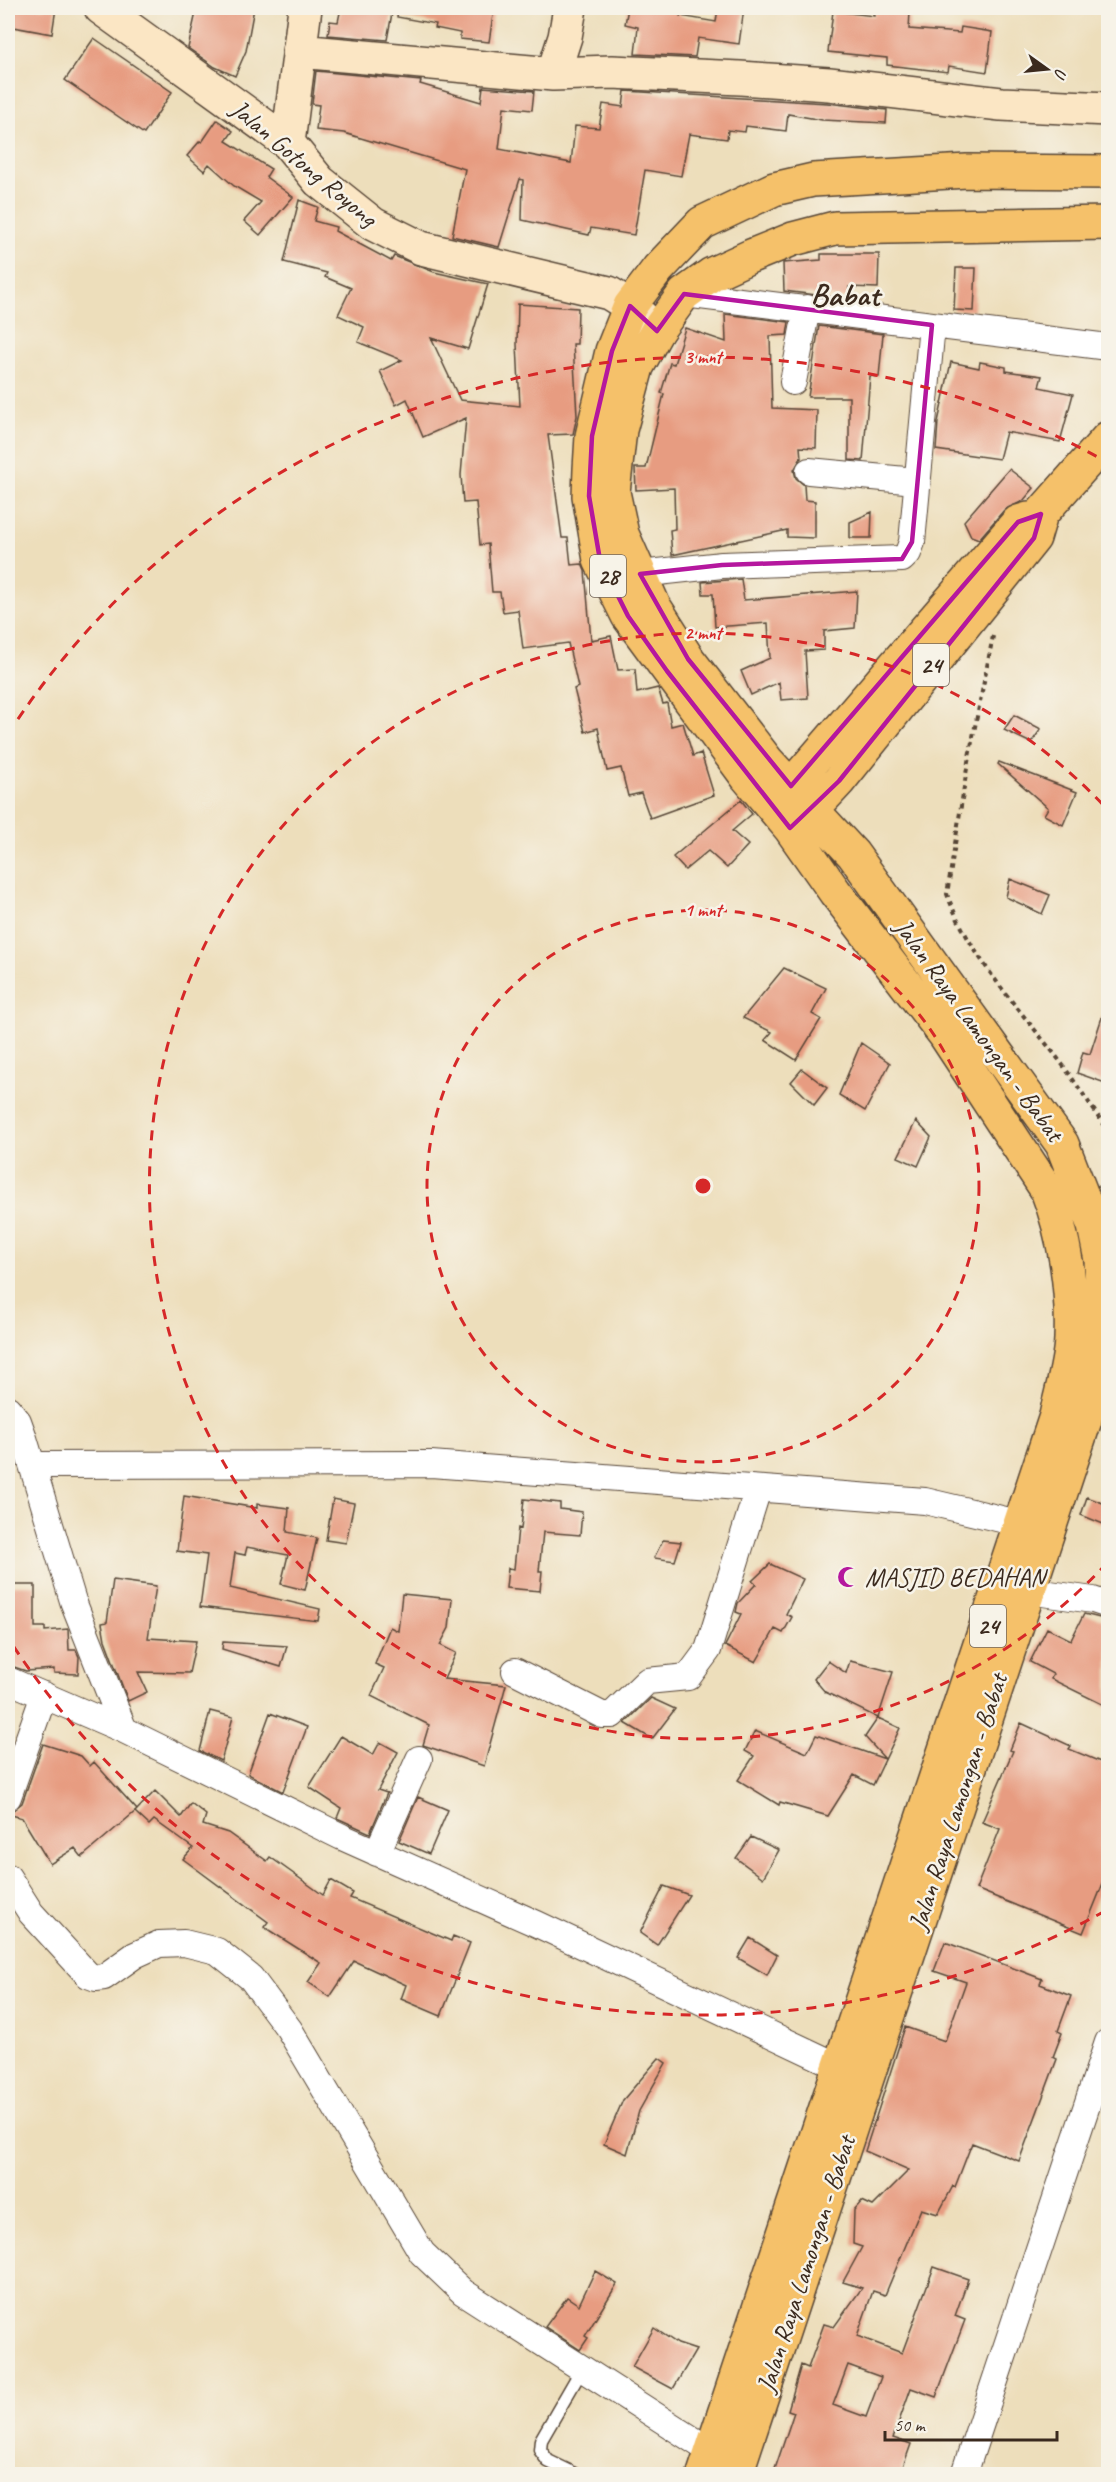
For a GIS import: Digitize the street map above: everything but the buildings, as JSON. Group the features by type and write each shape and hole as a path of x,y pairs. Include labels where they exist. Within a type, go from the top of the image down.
{"highway":[{"name":"28","path":"780,794 747,777 628,616 600,560 589,496 592,436 612,351 630,306 658,269 702,223 774,189 813,180 967,171 1108,172"},
{"name":"28","path":"801,819 780,794 768,762 688,659 654,606 622,534 613,492 620,430 637,367 657,331 684,294 712,274 793,239 836,228 1108,223"},
{"name":"24","path":"801,819 839,781 1034,538 1041,514 1108,438"},
{"name":"24","path":"780,794 1018,522 1041,514"},
{"name":"Jalan Raya Lamongan - Babat","path":"736,2475 1085,1420 1103,1317 1105,1263 1094,1226 1054,1131 853,854 801,819"},
{"name":"Jalan Raya Lamongan - Babat","path":"708,2463 1022,1524 1056,1416 1071,1340 1067,1263 1054,1209 1036,1171 945,1035 836,892 801,819"}],"street":[{"name":"Jalan Gotong Royong","path":"101,8 288,143 319,181 341,201 373,224 421,248 609,293 630,306 657,331"},
{"path":"288,143 305,8"},
{"path":"553,74 565,37 570,8"},
{"path":"299,51 553,74 612,72 829,84 1001,104 1108,109"},
{"path":"684,294 1108,347"},
{"path":"793,382 807,308"},
{"path":"640,574 722,565 902,559 908,553 912,542 932,325"},
{"path":"809,471 916,481"},
{"path":"8,1409 18,1422 73,1601 124,1730"},
{"path":"33,1465 431,1464 925,1501 1022,1524"},
{"path":"515,1671 608,1716 612,1715 647,1681 688,1677 708,1650 758,1489"},
{"path":"1028,1592 1093,1600 1108,1605"},
{"path":"8,1680 124,1730 377,1853 537,1924 840,2067"},
{"path":"8,1797 44,1695"},
{"path":"377,1853 419,1759"},
{"path":"8,1877 31,1913 88,1975 96,1978 104,1977 135,1954 159,1944 184,1943 217,1951 251,1978 288,2029 422,2253 463,2292 582,2369 708,2463"},
{"path":"964,2475 1108,2042"}],"lane":[{"path":"575,2475 548,2461 540,2450 542,2440 582,2369"}],"path":[{"path":"994,634 968,762 947,894 954,913 998,986 1053,1052 1108,1130"}],"highlighted area":[{"path":"684,294 932,325 912,542 902,559 722,565 640,574 688,659 791,786 1018,522 1041,514 1034,538 839,781 790,828 667,671 628,616 600,560 589,496 592,436 612,351 630,306 657,331"}],"place":[{"name":"MASJID BEDAHAN","path":"848,1577"}],"district":[{"name":"Babat","path":"845,294"}]}
